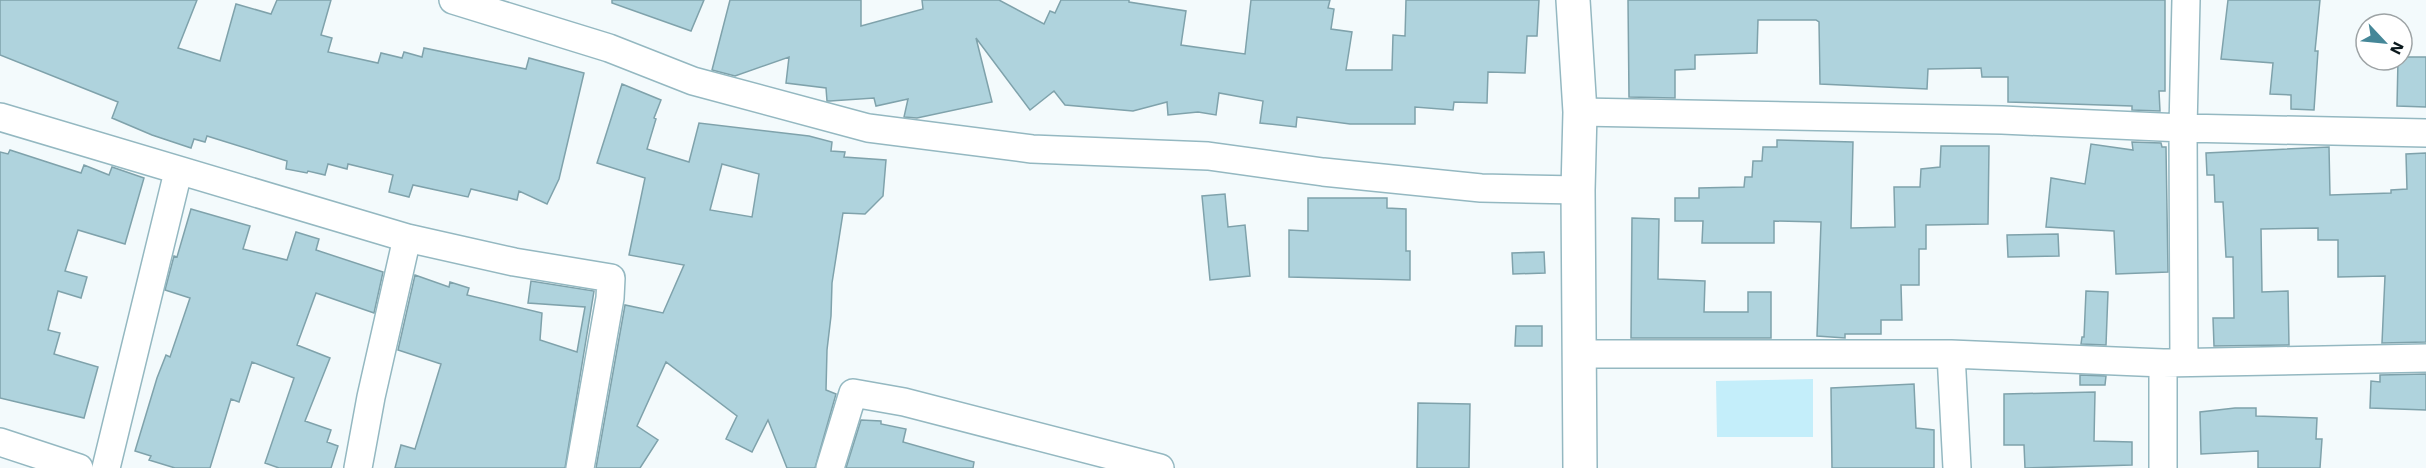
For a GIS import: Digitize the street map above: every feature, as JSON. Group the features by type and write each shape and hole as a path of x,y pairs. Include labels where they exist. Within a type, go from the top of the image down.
{"main road":[{"path":"1573,0 1580,112 1578,190 1580,468"}],"street":[{"path":"453,0 609,48 693,81 868,128 1032,149 1208,156 1323,172 1481,188 1578,190"},
{"path":"2163,468 2173,363 2186,0"},
{"path":"1580,112 2001,120 2183,128 2426,133"},
{"path":"0,117 178,172 407,238 514,262 611,278 610,298 580,468"},
{"path":"106,468 178,172"},
{"path":"358,468 371,397 407,238"},
{"path":"1579,354 1951,354 2173,363 2426,358"},
{"path":"1951,354 1957,468"},
{"path":"830,468 853,393 925,408 1160,468"},
{"path":"0,442 79,468"}],"shaded area":[{"path":"1813,379 1813,437 1717,437 1716,381"}],"building":[{"path":"0,0 197,0 178,48 220,61 236,4 271,14 277,0 331,0 321,35 332,38 328,52 378,63 381,53 402,58 404,52 422,57 424,48 526,69 529,58 584,73 559,179 547,204 519,191 517,200 471,189 468,197 413,185 409,197 389,192 393,175 348,164 347,169 328,164 325,175 286,169 287,161 207,136 205,142 194,139 191,148 112,118 118,102 0,55"},
{"path":"612,0 704,0 691,31 612,3"},
{"path":"730,0 861,0 861,26 923,9 922,0 999,0 1044,24 1050,11 1055,13 1061,0 1129,0 1129,2 1186,11 1181,45 1245,54 1251,0 1330,0 1328,8 1334,9 1331,29 1352,32 1346,70 1392,70 1393,35 1405,36 1406,0 1539,0 1537,36 1527,36 1525,73 1488,72 1487,103 1454,102 1453,110 1415,107 1415,124 1350,124 1297,117 1296,127 1260,123 1263,101 1219,93 1216,115 1198,112 1168,115 1167,102 1133,111 1065,105 1054,91 1030,110 976,38 992,102 917,118 904,117 908,99 876,106 874,98 827,101 826,88 786,83 789,57 735,76 712,70"},
{"path":"1628,0 2165,0 2165,91 2159,91 2160,111 2132,110 2132,106 2008,102 2008,77 1982,77 1981,68 1928,69 1927,89 1820,84 1819,22 1816,20 1758,20 1757,53 1695,55 1695,69 1675,70 1675,98 1629,97"},
{"path":"2228,0 2320,0 2315,51 2318,51 2314,110 2291,109 2291,95 2270,94 2273,63 2221,59"},
{"path":"2414,57 2426,57 2426,107 2397,106 2398,72 2414,72"},
{"path":"622,84 661,100 647,149 689,162 699,123 809,136 832,142 831,151 845,152 844,157 886,160 883,196 865,214 843,213 832,283 827,350 826,390 836,394 815,468 787,468 768,420 752,452 726,439 737,416 666,362 637,426 658,440 640,468 596,468 625,305 663,313 684,265 629,255 645,178 597,163","holes":["722,164 759,174 752,217 710,210"]},
{"path":"1777,140 1853,142 1851,228 1895,227 1894,187 1920,187 1921,169 1940,167 1941,146 1989,146 1988,224 1926,225 1926,249 1919,249 1919,285 1901,285 1902,320 1881,320 1881,334 1845,334 1845,338 1817,336 1821,222 1774,221 1774,243 1702,243 1703,221 1675,221 1675,198 1699,198 1699,188 1744,187 1745,177 1752,177 1753,161 1762,161 1763,147 1777,147"},
{"path":"2132,142 2161,143 2162,147 2166,147 2168,272 2116,274 2114,231 2046,227 2051,178 2085,184 2091,144 2133,150"},
{"path":"2329,147 2330,195 2391,193 2391,190 2407,189 2406,154 2426,153 2426,342 2382,343 2385,276 2338,277 2338,240 2318,240 2318,228 2261,229 2262,292 2288,291 2289,345 2214,346 2213,318 2234,318 2233,257 2226,257 2223,202 2215,202 2214,175 2207,175 2206,153"},
{"path":"10,150 81,173 84,165 109,175 112,167 144,178 125,244 78,230 65,271 87,277 81,298 58,291 48,330 60,333 54,354 98,367 84,418 0,398 0,152 8,154"},
{"path":"1225,194 1228,227 1245,225 1250,276 1210,280 1202,196"},
{"path":"1308,198 1387,198 1387,208 1406,209 1406,251 1410,251 1410,280 1289,277 1289,230 1308,231"},
{"path":"191,209 250,226 243,249 287,260 296,232 319,239 316,250 383,272 374,313 316,293 297,345 330,358 305,421 331,430 327,442 338,446 331,468 279,468 265,463 294,378 252,362 239,402 231,399 210,468 175,468 149,460 151,456 135,451 157,378 166,355 170,357 190,298 165,290 174,256 177,257"},
{"path":"1632,218 1659,219 1658,279 1705,281 1704,312 1748,312 1748,292 1771,292 1771,338 1631,338"},
{"path":"2058,234 2059,256 2008,257 2007,235"},
{"path":"1544,252 1545,273 1513,274 1512,253"},
{"path":"415,275 449,287 450,282 469,288 467,295 542,313 540,340 577,352 585,307 528,303 531,281 594,291 565,468 395,468 401,445 415,449 441,364 398,350"},
{"path":"2086,291 2108,292 2106,345 2081,344 2082,337 2084,337"},
{"path":"1516,326 1542,326 1542,346 1515,346"},
{"path":"2426,374 2426,410 2370,408 2371,381 2380,382 2380,375"},
{"path":"2080,375 2106,376 2105,385 2080,385"},
{"path":"1914,384 1916,428 1934,430 1934,468 1832,468 1831,388"},
{"path":"2095,392 2094,441 2132,442 2132,465 2025,468 2024,445 2004,445 2004,394"},
{"path":"1418,403 1470,404 1469,468 1417,468"},
{"path":"2256,408 2256,416 2317,418 2316,439 2322,439 2320,468 2258,468 2258,451 2201,454 2200,412"},
{"path":"861,420 881,421 881,424 906,429 903,442 974,462 973,468 846,468"}]}
